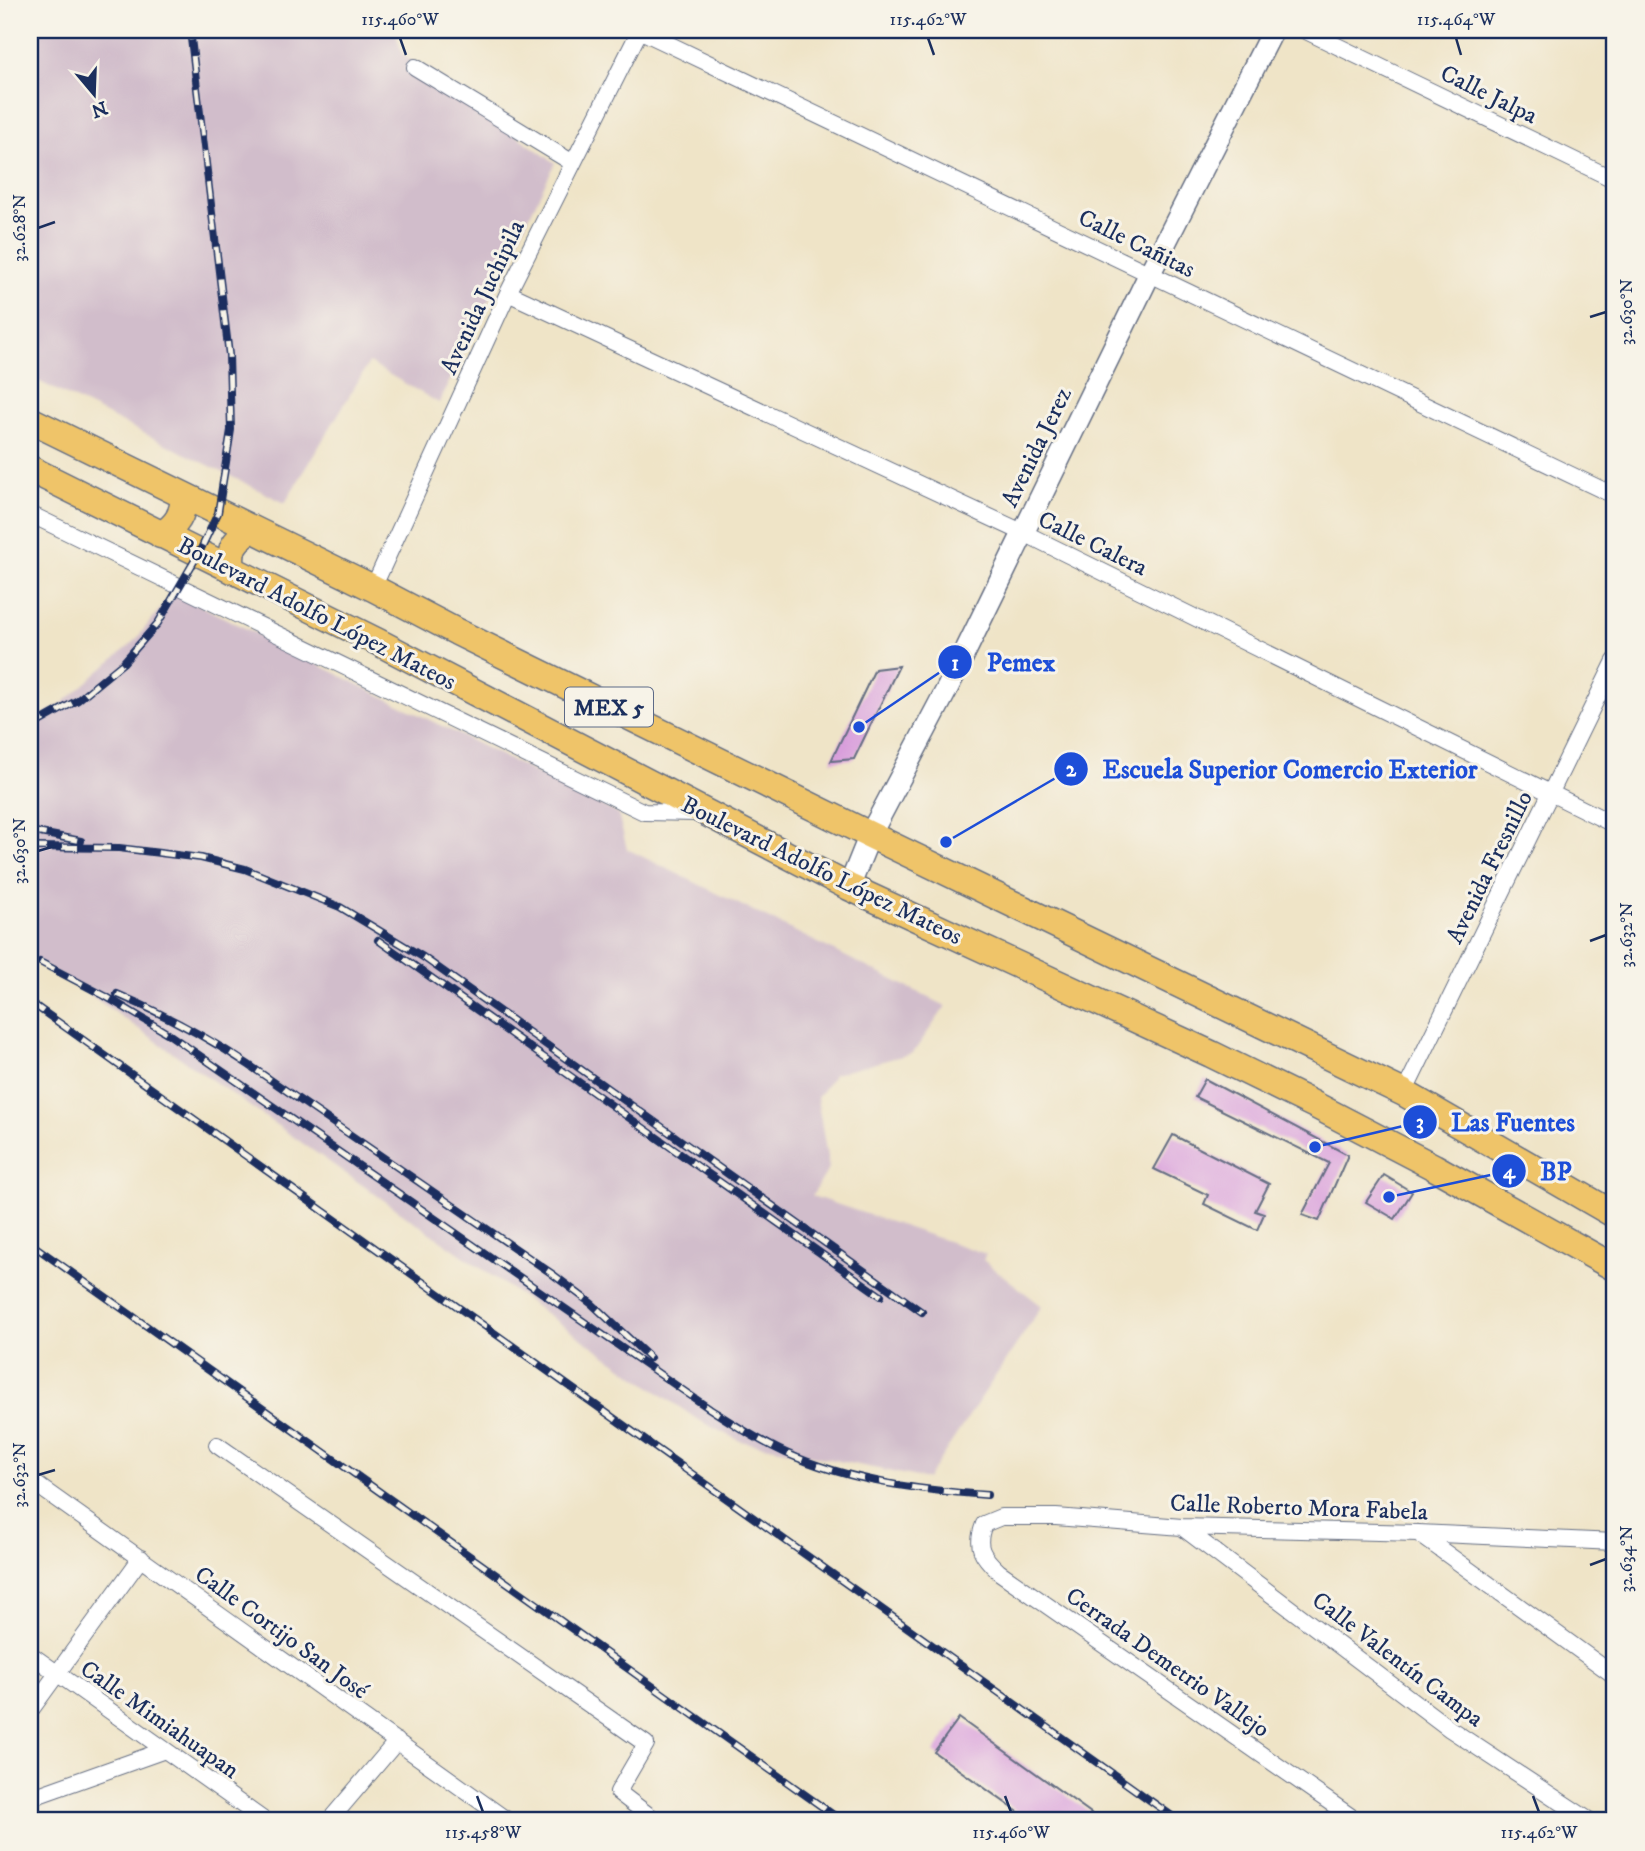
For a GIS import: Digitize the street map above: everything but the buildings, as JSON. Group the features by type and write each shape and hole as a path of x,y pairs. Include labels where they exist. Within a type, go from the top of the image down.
{"main road":[{"name":"Boulevard Adolfo López Mateos","path":"30,420 870,835 1404,1093 1615,1216"},
{"name":"Boulevard Adolfo López Mateos","path":"30,470 378,642 849,887 1290,1093 1434,1167 1615,1268"},
{"path":"161,535 179,519 184,496"},
{"path":"232,570 230,557 233,546 251,529"}],"street":[{"name":"Calle Cañitas","path":"640,30 1615,496"},
{"name":"Avenida Juchipila","path":"373,588 508,293 640,30"},
{"name":"Avenida Jerez","path":"849,887 870,835 947,689 1149,275 1273,30"},
{"name":"Calle Jalpa","path":"1304,30 1615,180"},
{"path":"415,67 573,163"},
{"name":"Calle Calera","path":"508,293 1024,533 1615,825"},
{"path":"30,514 644,812 706,813"},
{"name":"Avenida Fresnillo","path":"1404,1093 1615,661"},
{"path":"217,1445 646,1744 618,1792 656,1821"},
{"name":"Calle Cortijo San José","path":"30,1480 508,1821"},
{"name":"Calle Roberto Mora Fabela","path":"984,1524 1001,1517 1034,1516 1182,1527 1418,1533 1615,1542"},
{"name":"Cerrada Demetrio Vallejo","path":"984,1524 979,1537 981,1550 986,1560 999,1572 1357,1821"},
{"name":"Calle Valentín Campa","path":"1182,1527 1450,1729 1590,1821"},
{"path":"1418,1533 1615,1676"},
{"path":"30,1711 141,1558"},
{"name":"Calle Mimiahuapan","path":"30,1654 265,1821"},
{"path":"329,1821 397,1741"},
{"path":"30,1798 165,1750"}],"shaded area":[{"path":"30,30 395,30 402,54 555,163 439,403 369,363 285,503 30,377"},
{"path":"173,592 618,814 627,849 946,1006 913,1053 834,1074 817,1098 829,1168 812,1196 986,1254 983,1260 1042,1306 927,1479 740,1441 698,1420 79,987 30,957 30,723 64,702 135,641"}],"railway":[{"path":"30,727 78,700 123,663 158,623 199,553 218,513 231,430 229,355 190,30"},
{"path":"30,831 81,841"},
{"path":"30,847 119,848 201,858 245,869 340,907 423,957 922,1312"},
{"path":"378,940 881,1296"},
{"path":"40,962 167,1033 710,1409 757,1438 786,1453 834,1471 884,1483 987,1495"},
{"path":"117,994 185,1026 249,1065 551,1273 592,1304 650,1358"},
{"path":"30,1002 1179,1821"},
{"path":"30,1243 842,1821"}],"place":[{"name":"Pemex","path":"859,727"},
{"name":"Escuela Superior Comercio Exterior","path":"946,842"},
{"name":"Las Fuentes","path":"1315,1147"},
{"name":"BP","path":"1389,1197"}]}
